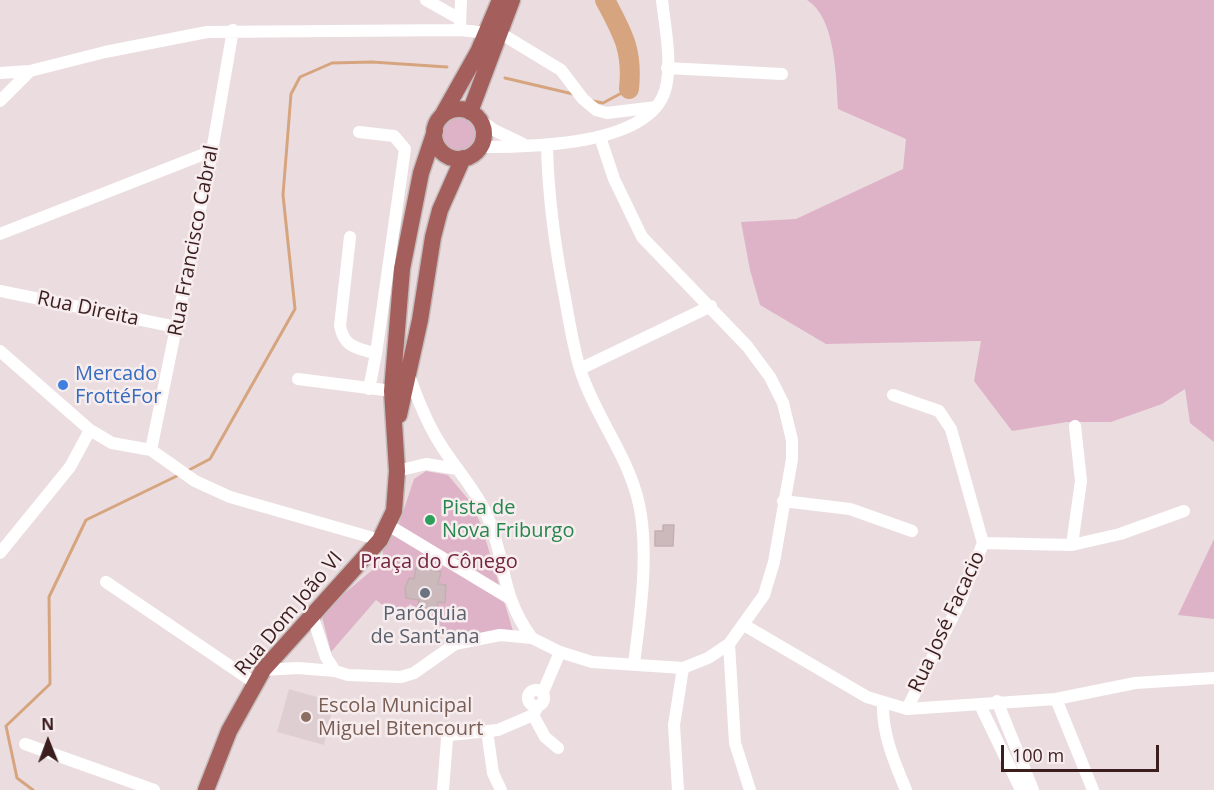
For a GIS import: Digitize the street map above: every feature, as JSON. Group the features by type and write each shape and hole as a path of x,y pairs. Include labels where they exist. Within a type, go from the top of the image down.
{"main road":[{"path":"474,115 500,0"},
{"path":"494,33 513,0"},
{"name":"Rua Dom João VI","path":"206,790 228,731 259,676 384,532 394,511 397,471 392,391 402,269 421,173 439,123 494,33"},
{"path":"458,109 474,115 484,132 480,147 473,154 463,158 444,153 438,146 439,123 458,109"},
{"path":"395,430 409,375 435,228 440,210 463,158"}],"street":[{"path":"426,0 460,24"},
{"path":"460,24 461,0"},
{"path":"480,147 547,145 600,137 625,128 657,106 666,88 667,68 662,0"},
{"path":"0,73 30,71 166,39 233,30 460,24 494,33 554,64 569,79 583,99 596,110 607,113 657,106"},
{"name":"Rua Francisco Cabral","path":"151,450 212,151 233,30"},
{"path":"667,68 782,74"},
{"path":"0,101 30,71"},
{"path":"474,115 494,130 524,145"},
{"path":"359,132 394,136 401,141 405,149 369,389"},
{"path":"106,582 259,676 297,668 335,671 369,678 401,677 414,673 455,644 500,636 532,638 560,652 592,662 683,668 708,658 729,644 764,595 774,562 792,459 792,440 783,402 770,376 747,346 711,306 642,237 614,179 600,137"},
{"path":"547,145 554,235 580,369 594,404 632,475 641,514 642,595 634,664"},
{"path":"0,236 212,151"},
{"path":"350,237 340,326 344,340 349,345 376,354"},
{"name":"Rua Direita","path":"0,291 176,327"},
{"path":"580,369 711,306"},
{"path":"0,351 90,430 112,443 151,450 195,481 230,497 384,532 509,598"},
{"path":"409,375 438,441 487,516 509,598 519,620 532,638"},
{"path":"298,379 392,391"},
{"name":"Rua José Facacio","path":"893,395 939,411 951,429 983,543 961,600 907,709"},
{"path":"1071,545 1081,481 1075,426"},
{"path":"0,553 70,467 90,430"},
{"path":"397,471 426,464 458,469"},
{"path":"783,501 850,509 912,531"},
{"path":"983,543 1071,545 1120,534 1184,511"},
{"path":"312,615 326,657 335,671"},
{"path":"744,625 797,658 883,703 907,709 1056,699 1135,683 1214,678"},
{"path":"729,644 735,743 750,790"},
{"path":"558,748 545,737 528,695 538,689 543,692 560,652"},
{"path":"678,790 674,725 683,668"},
{"path":"1056,699 1093,790"},
{"path":"997,702 1033,790"},
{"path":"883,703 883,725 887,741 906,790"},
{"path":"980,705 1021,790"},
{"path":"443,790 447,739 450,735 498,730 536,710"},
{"path":"487,732 493,773 501,790"},
{"path":"25,744 154,790"}],"shaded area":[{"name":"Escola Municipal Miguel Bitencourt","path":"289,689 334,702 324,745 277,732"}],"green space":[{"path":"807,0 1214,0 1214,442 1190,423 1185,389 1162,404 1111,422 1067,422 1012,431 974,381 981,341 826,344 760,305 750,270 741,222 796,219 903,169 906,139 838,109 835,66 829,34 817,9"},
{"path":"459,117 471,122 476,134 471,146 459,151 447,146 442,134 447,122"},
{"name":"Praça do Cônego","path":"426,471 448,475 468,499 481,524 513,631 459,640 410,604 401,619 376,600 331,652 321,613 383,561 383,549 397,530 414,479"},
{"path":"1214,539 1214,619 1178,615"}],"building":[{"path":"663,525 674,525 673,546 655,546 655,531 663,531"},
{"name":"Paróquia de Sant'ana","path":"423,566 435,568 434,571 441,572 438,584 446,585 445,603 438,602 437,611 418,607 419,600 406,598 405,588 409,578 414,579 416,568 423,569"}],"waterway":[{"path":"605,0 617,23 628,53 629,89"},
{"path":"187,471 210,459 295,309 283,195 291,94 300,77 332,63 372,62 447,67"},
{"path":"505,78 573,94"},
{"path":"593,101 603,103 629,89"},
{"path":"33,790 17,778 6,726 50,684 49,597 86,520 181,474"}],"place":[{"name":"Mercado FrottéFor","path":"63,385"},
{"name":"Pista de Nova Friburgo","path":"430,520"},
{"name":"Paróquia de Sant'ana","path":"425,593"},
{"name":"Escola Municipal Miguel Bitencourt","path":"306,717"}]}
